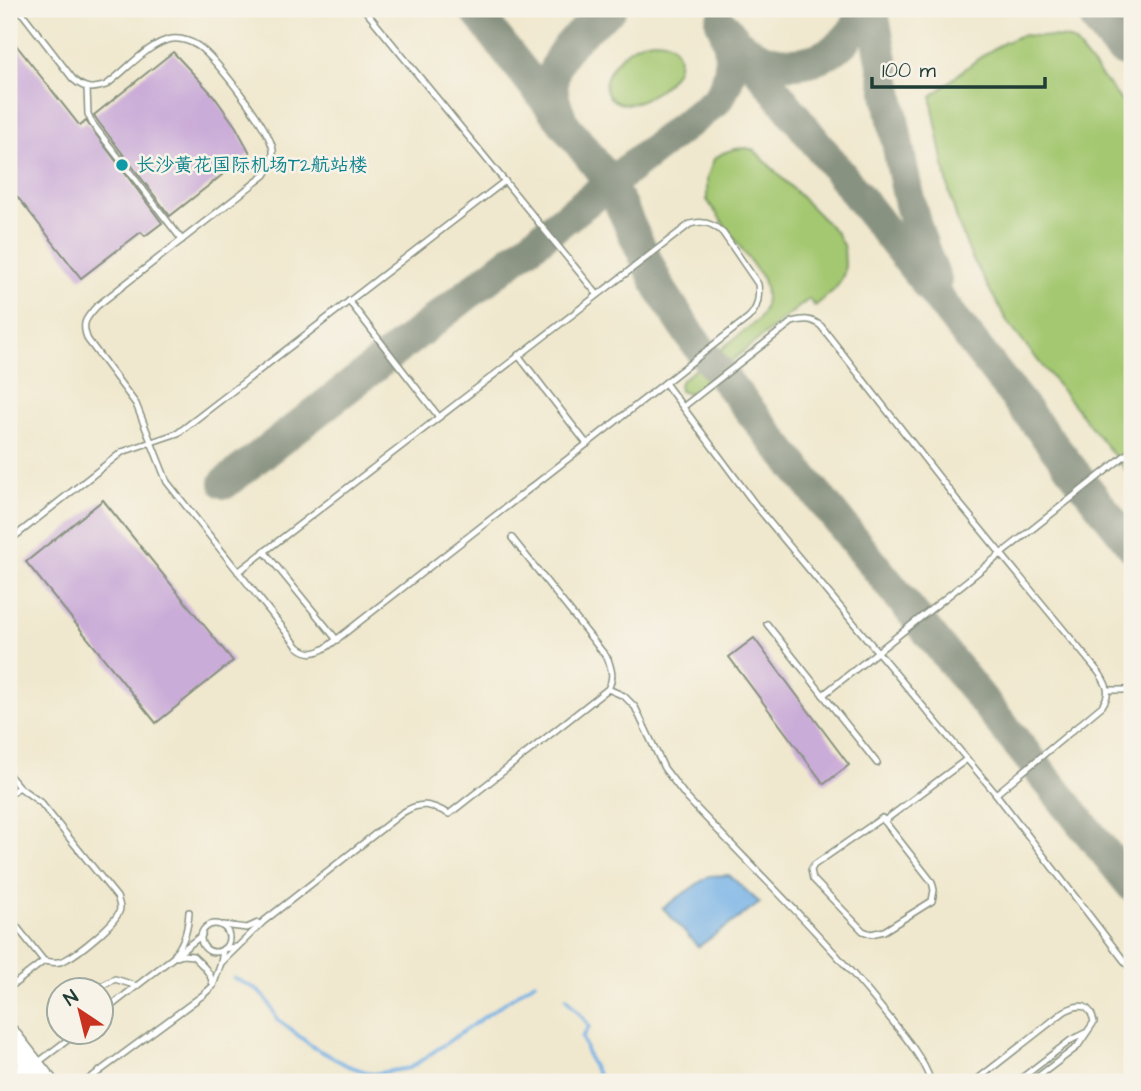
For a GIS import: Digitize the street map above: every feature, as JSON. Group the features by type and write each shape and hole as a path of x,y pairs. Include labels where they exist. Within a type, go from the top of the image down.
{"highway":[{"path":"9,1035 39,1074 14,1078"}],"lane":[{"path":"19,9 73,79 87,88 106,85 164,41 184,40 201,47 215,61 259,119 273,148 270,167 260,180 97,306 85,320 84,330 88,340 136,404 167,482 238,572 298,647 305,652 320,652 337,640 748,318 757,306 758,284 718,228 705,222 690,224 238,572"},
{"path":"364,9 597,294"},
{"path":"87,88 88,114 92,123 182,240"},
{"path":"9,541 122,452 178,433 505,181"},
{"path":"349,301 439,416"},
{"path":"683,407 792,322 808,319 821,326 960,504 1100,674 1108,690 1108,698 1102,706 996,794"},
{"path":"519,355 587,444"},
{"path":"665,383 757,508 996,794 1132,971"},
{"path":"822,695 1132,450"},
{"path":"221,963 264,921 402,813 412,806 425,804 449,814 608,689 613,672 608,659 512,538"},
{"path":"264,551 337,640"},
{"path":"767,624 877,763"},
{"path":"608,689 624,695 635,707 664,768 687,799 856,976 908,1041 931,1082"},
{"path":"1108,690 1132,690"},
{"path":"884,821 967,759"},
{"path":"9,775 19,787 41,803 117,897 121,907 110,926 66,960 55,963 44,961 9,917"},
{"path":"9,795 19,787"},
{"path":"882,818 884,821 932,882 934,890 932,901 884,931 871,934 863,931 813,879 811,870 814,865 882,818"},
{"path":"171,959 181,946 187,931 189,912"},
{"path":"116,1002 202,935 207,927 219,925 247,928 264,921"},
{"path":"85,1082 213,986 223,949 229,938 226,929 219,925"},
{"path":"202,935 206,948 214,952 237,947"},
{"path":"171,959 183,955 193,956 212,977 213,986"},
{"path":"9,988 44,961"},
{"path":"116,979 137,986"},
{"path":"974,1082 1065,1011 1076,1006 1085,1007 1092,1012 1094,1023 1077,1048 1031,1082"},
{"path":"1020,1082 1071,1040 1088,1031"},
{"path":"39,1074 61,1046"},
{"path":"1097,1082 1108,1079 1120,1082"}],"green space":[{"path":"1023,35 1066,38 1074,42 1132,114 1132,478 1008,323 971,256 949,191 932,96 986,53"},
{"path":"653,40 666,42 676,50 679,59 672,77 646,98 626,104 615,101 606,86 610,71 627,51 640,43"},
{"path":"734,149 754,150 836,232 844,247 844,273 835,289 815,306 809,299 692,392 686,393 680,391 679,384 682,380 757,321 765,306 766,290 763,279 707,200 707,178 714,159"}],"water":[{"path":"729,875 760,903 698,947 663,908 709,876"}],"building":[{"path":"9,36 80,126 86,121 162,223 145,236 141,232 81,278 9,186"},
{"path":"173,52 213,95 236,127 250,153 170,216 94,115"},
{"path":"103,500 233,661 156,723 26,562"},
{"path":"754,638 849,765 824,784 729,657"}],"waterway":[{"path":"234,978 256,989 268,1001 277,1019 313,1047 346,1065 372,1074 410,1068 535,982"},
{"path":"566,998 589,1027 582,1037 590,1061 602,1082"}],"taxiway":[{"path":"474,9 601,171 619,202 659,287 694,341 1132,886"},
{"path":"560,115 552,80 556,66 573,41 611,9"},
{"path":"744,47 761,57 779,62 814,60 844,41 856,27 864,9"},
{"path":"872,9 910,204 936,280"},
{"path":"225,483 716,101 727,82 730,62 728,42 721,22"},
{"path":"727,29 1132,546"}],"runway":[{"path":"1116,9 1132,30"}],"place":[{"name":"长沙黄花国际机场T2航站楼","path":"122,165"}]}
